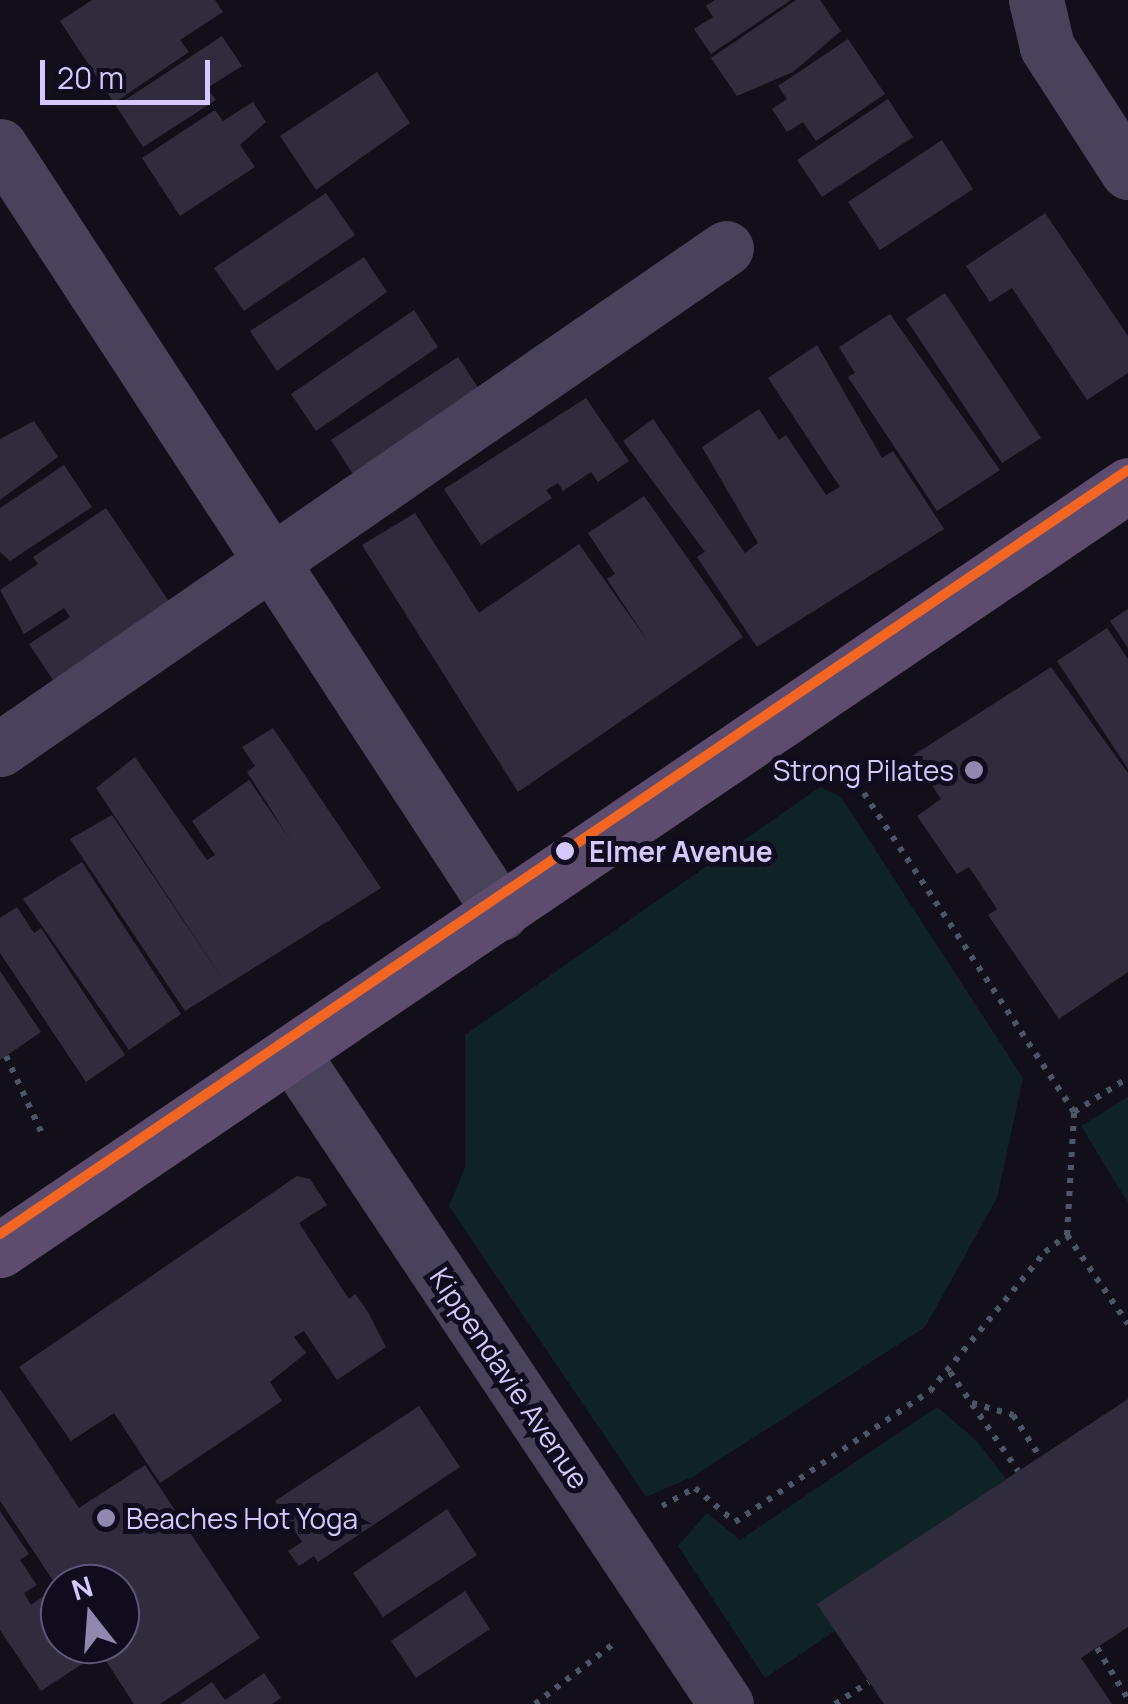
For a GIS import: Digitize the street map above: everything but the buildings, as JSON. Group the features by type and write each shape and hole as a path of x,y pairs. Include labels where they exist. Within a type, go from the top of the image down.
{"main road":[{"path":"0,1250 1128,486"}],"street":[{"path":"1013,0 1042,24 1128,172"},
{"path":"0,146 271,556 500,913"},
{"path":"0,748 271,556 726,248"},
{"name":"Kippendavie Avenue","path":"292,1053 726,1704"}],"path":[{"path":"845,765 1074,1112 1067,1235 1128,1324"},
{"path":"6,1056 44,1138"},
{"path":"1074,1112 1128,1078"},
{"path":"646,1515 694,1488 735,1522 950,1372 1045,1252 1067,1235"},
{"path":"950,1372 1018,1472"},
{"path":"971,1403 1012,1415 1040,1457"},
{"path":"535,1704 592,1665 628,1629"},
{"path":"1097,1648 1128,1698"},
{"path":"835,1704 869,1682"}],"green space":[{"path":"820,787 841,797 1023,1078 997,1198 925,1327 694,1476 646,1497 449,1206 465,1168 465,1035"},
{"path":"1128,1097 1128,1203 1081,1126"},
{"path":"937,1407 977,1441 1006,1479 818,1604 835,1631 765,1678 678,1546 707,1513 740,1540"}],"transit line":[{"path":"0,1234 1128,470"}],"place":[{"name":"Strong Pilates","path":"974,770"},
{"name":"Elmer Avenue","path":"565,851"},
{"name":"Beaches Hot Yoga","path":"106,1518"}]}
